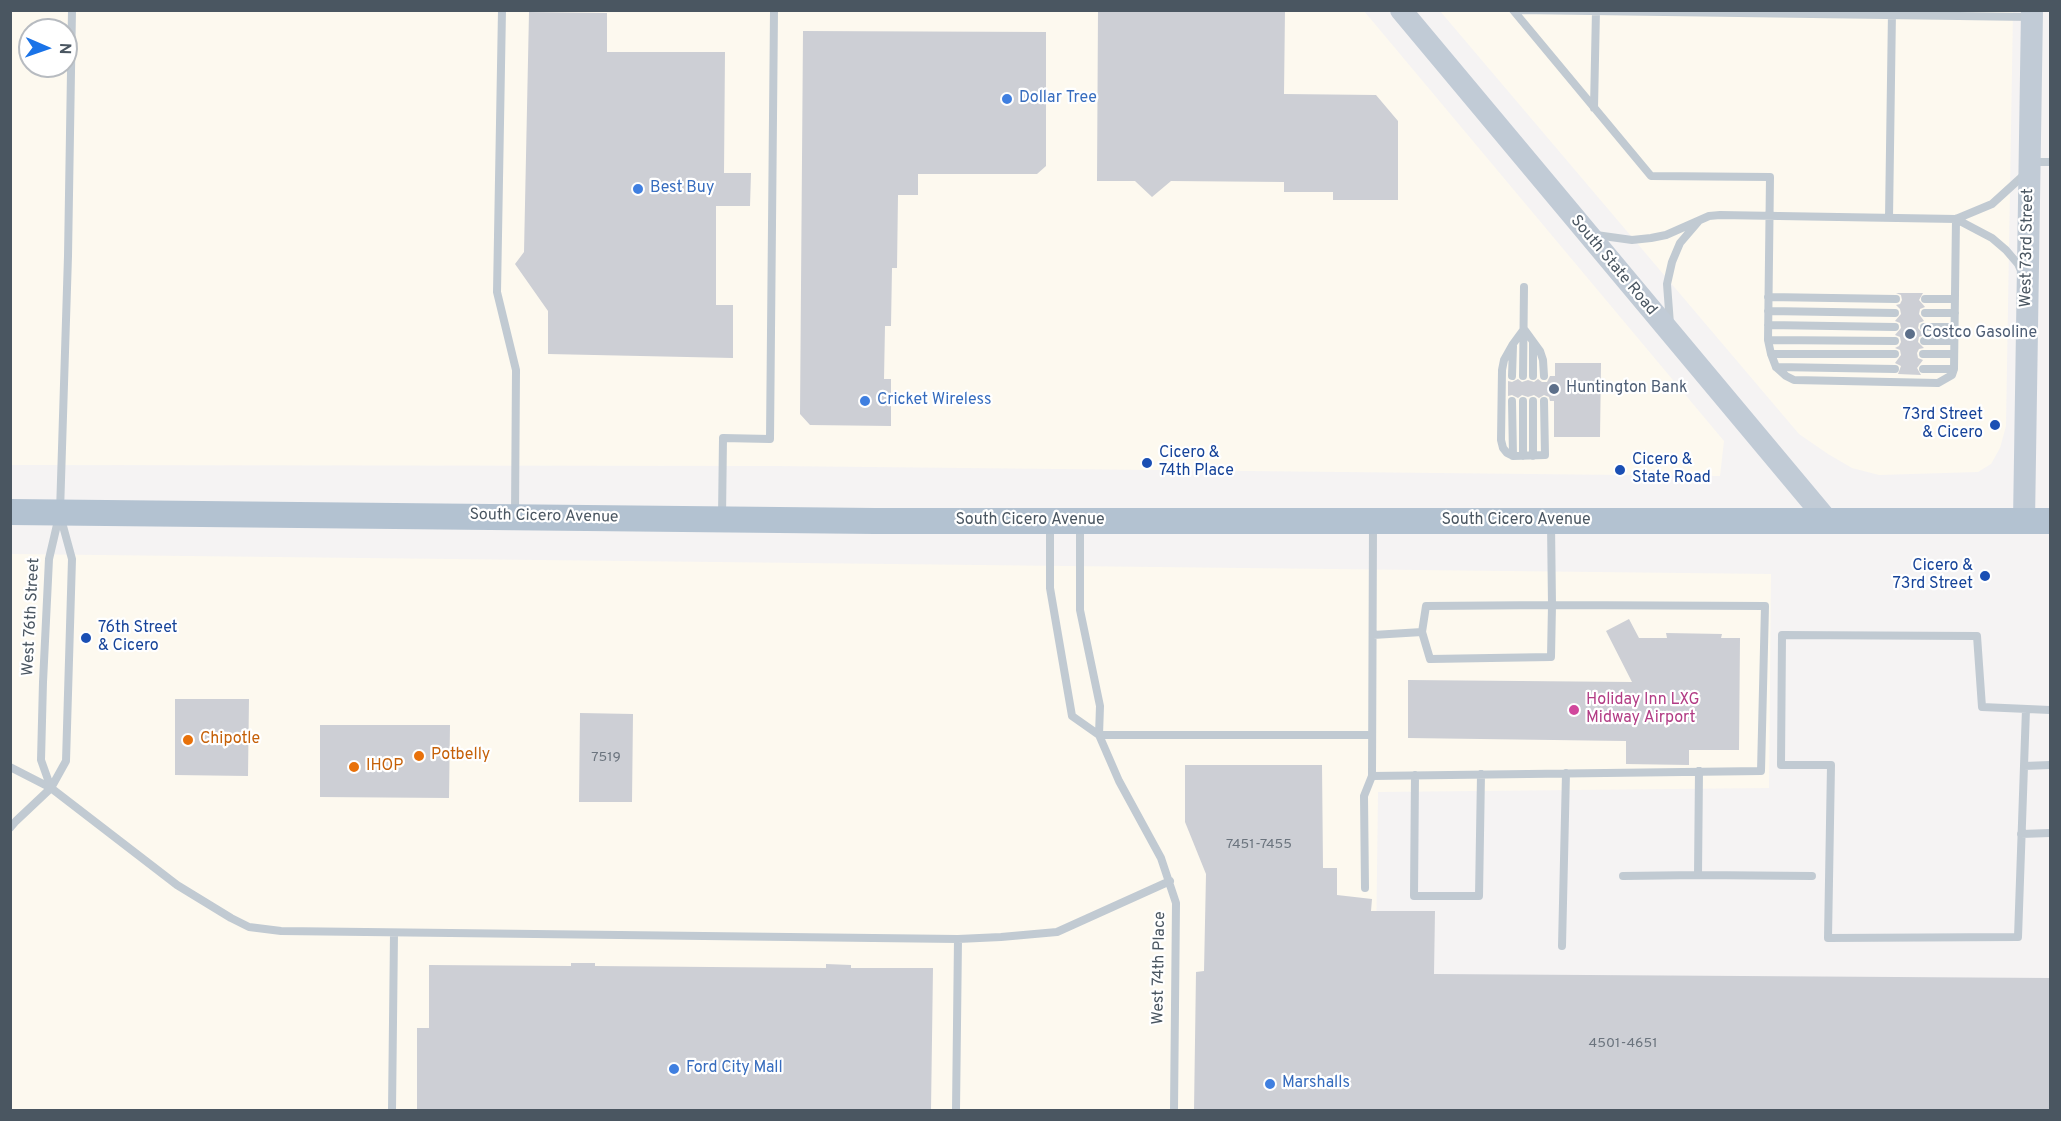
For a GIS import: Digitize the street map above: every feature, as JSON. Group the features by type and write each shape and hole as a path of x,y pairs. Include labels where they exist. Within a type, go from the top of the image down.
{"main road":[{"name":"South Cicero Avenue","path":"10,512 1050,521 2050,521"}],"street":[{"name":"South State Road","path":"1401,10 1828,521"},
{"name":"West 73rd Street","path":"2024,521 2028,285 2036,164 2032,14"}],"lane":[{"path":"10,828 51,788 66,760 72,559 60,512 69,245 72,10"},
{"path":"502,10 497,292 516,370 515,517"},
{"path":"722,519 723,438 770,439 774,10"},
{"path":"1513,10 1650,176 1770,177 1768,340 1770,354 1776,367 1786,376 1802,381 1938,383 1952,375 1954,369 1956,219"},
{"path":"1518,10 2032,14"},
{"path":"1594,108 1596,11"},
{"path":"1889,218 1892,13"},
{"path":"1587,234 1632,240 1651,238 1666,235 1700,220 1720,215 1956,219 1978,212 1992,204 2036,164"},
{"path":"1956,219 1992,238 2006,250 2018,264 2028,285"},
{"path":"1673,338 1667,284 1672,262 1680,243 1700,220"},
{"path":"1523,376 1524,287"},
{"path":"1768,297 1896,299"},
{"path":"1925,299 1955,299"},
{"path":"1768,311 1895,313"},
{"path":"1924,313 1955,313"},
{"path":"1768,325 1895,327"},
{"path":"1924,327 1954,327"},
{"path":"1524,328 1543,360 1544,376"},
{"path":"1524,328 1504,360 1502,370 1501,428 1503,448 1507,453 1512,456 1545,455 1544,401"},
{"path":"1768,340 1895,341"},
{"path":"1924,341 1954,341"},
{"path":"1533,342 1533,376"},
{"path":"1512,376 1513,344"},
{"path":"1770,354 1895,354"},
{"path":"1923,354 1954,354"},
{"path":"1776,367 1894,369"},
{"path":"1923,369 1954,369"},
{"path":"1512,401 1512,456"},
{"path":"1523,401 1523,456"},
{"path":"1533,401 1533,456"},
{"name":"West 76th Street","path":"51,788 41,760 43,682 49,559 60,512"},
{"path":"1050,521 1050,588 1072,716 1099,735 1372,735"},
{"name":"West 74th Place","path":"1080,521 1080,610 1100,706 1099,735 1119,781 1161,858 1176,903 1174,1110"},
{"path":"1365,888 1364,796 1372,776 1373,521"},
{"path":"1372,776 1761,771 1765,606 1552,605 1426,606 1422,632 1430,659 1551,657 1552,605 1551,521"},
{"path":"1373,635 1422,632"},
{"path":"2026,709 2018,937 1828,938 1831,765 1781,765 1782,634 1977,636 1982,707 2050,710"},
{"path":"2024,766 2050,765"},
{"path":"10,767 51,788 177,885 231,918 249,927 281,931 958,939 1001,937 1057,932 1170,881"},
{"path":"1698,875 1699,771"},
{"path":"1562,946 1566,773"},
{"path":"1415,775 1414,896 1479,896 1481,774"},
{"path":"2021,834 2050,833"},
{"path":"1623,876 1812,876"},
{"path":"392,1110 394,933"},
{"path":"956,1110 958,939"}],"shaded area":[{"path":"11,10 1364,11 1724,441 1720,476 775,466 11,465"},
{"path":"1440,11 2013,11 2006,426 2000,448 1991,464 1978,472 1879,475 1852,468 1799,434"},
{"name":"Ford City Mall","path":"11,554 1771,574 1769,788 1378,792 1374,1110 11,1110"}],"building":[{"path":"1098,10 1285,10 1284,94 1376,95 1398,121 1398,200 1333,200 1333,192 1284,192 1284,182 1171,181 1152,197 1135,181 1097,181"},
{"name":"Best Buy","path":"529,12 607,13 607,52 725,52 724,173 751,173 750,206 716,206 716,305 733,305 733,358 548,354 548,311 515,264 524,252"},
{"path":"803,31 1046,32 1046,166 1037,174 918,174 918,195 898,195 897,268 892,268 891,326 885,326 884,379 891,379 891,426 810,425 800,414"},
{"name":"Costco Gasoline","path":"1896,293 1923,293 1919,300 1925,307 1920,309 1919,314 1924,321 1919,323 1918,328 1924,335 1919,337 1918,342 1924,348 1919,349 1917,353 1918,358 1923,360 1917,368 1921,375 1898,374 1901,366 1895,363 1901,355 1900,350 1895,348 1901,342 1900,337 1895,335 1901,328 1900,323 1895,321 1901,314 1896,305 1902,300 1901,295"},
{"name":"Huntington Bank","path":"1555,363 1601,363 1600,437 1554,437 1554,401 1550,401 1549,397 1544,395 1539,398 1534,395 1528,397 1522,395 1518,398 1508,396 1508,381 1518,379 1522,382 1528,380 1534,382 1538,379 1547,382 1550,376 1555,376"},
{"name":"Holiday Inn LXG Midway Airport","path":"1629,619 1639,638 1667,638 1666,633 1722,634 1721,638 1740,638 1739,750 1689,750 1689,765 1626,764 1626,741 1408,738 1408,680 1632,682 1606,631"},
{"path":"175,699 249,699 248,776 175,775"},
{"path":"580,713 633,714 632,802 579,802"},
{"path":"320,725 450,725 449,798 320,797"},
{"path":"1185,765 1322,765 1323,868 1337,868 1337,895 1372,899 1371,911 1435,911 1434,974 2050,978 2050,1110 1194,1110 1196,972 1204,971 1206,874 1185,822"},
{"name":"Ford City Mall","path":"571,963 595,963 595,966 826,968 826,964 851,965 851,968 933,968 931,1110 417,1110 417,1028 429,1028 429,965 571,966"}],"place":[{"name":"Dollar Tree","path":"1007,99"},
{"name":"Best Buy","path":"638,189"},
{"name":"Costco Gasoline","path":"1910,334"},
{"name":"Huntington Bank","path":"1554,389"},
{"name":"Cricket Wireless","path":"865,401"},
{"name":"73rd Street & Cicero","path":"1995,425"},
{"name":"Cicero & 74th Place","path":"1147,463"},
{"name":"Cicero & State Road","path":"1620,470"},
{"name":"Cicero & 73rd Street","path":"1985,576"},
{"name":"76th Street & Cicero","path":"86,638"},
{"name":"Holiday Inn LXG Midway Airport","path":"1574,710"},
{"name":"Chipotle","path":"188,740"},
{"name":"Potbelly","path":"419,756"},
{"name":"IHOP","path":"354,767"},
{"name":"Ford City Mall","path":"674,1069"},
{"name":"Marshalls","path":"1270,1084"}]}
